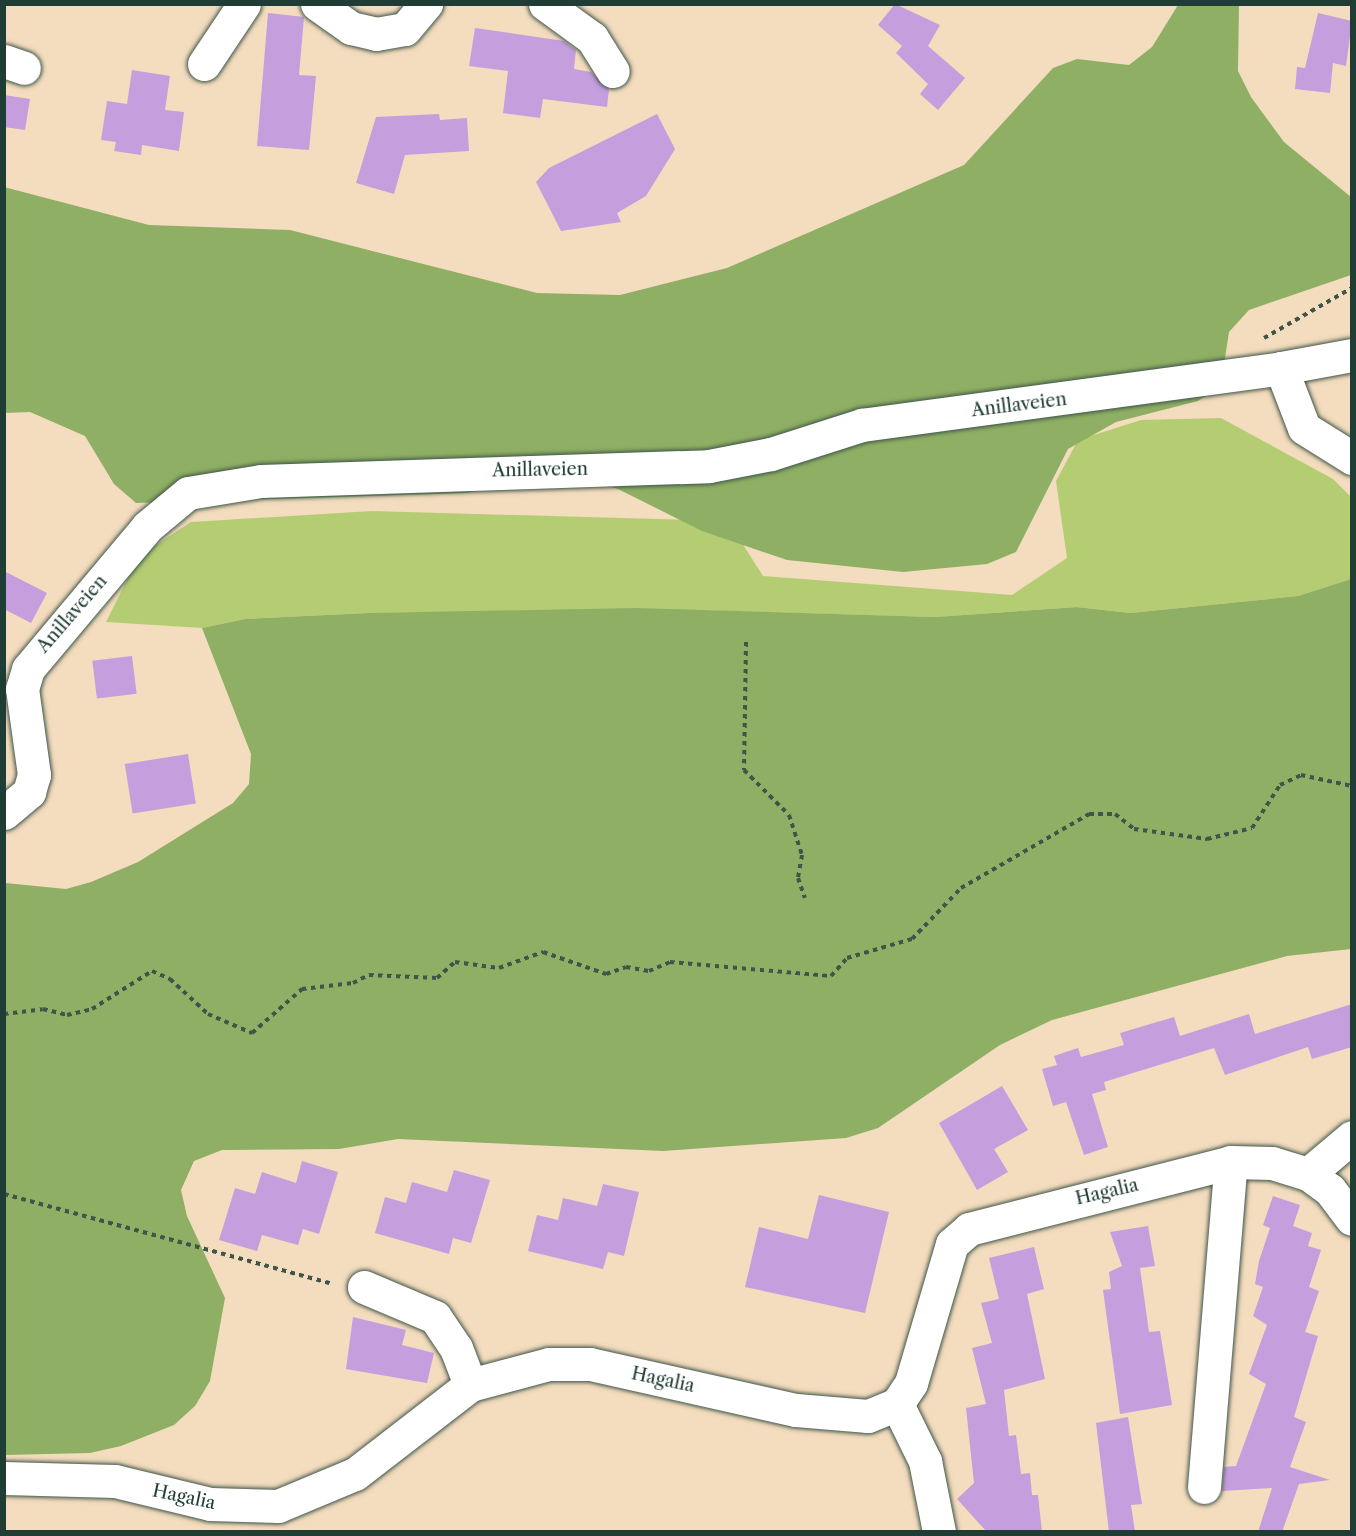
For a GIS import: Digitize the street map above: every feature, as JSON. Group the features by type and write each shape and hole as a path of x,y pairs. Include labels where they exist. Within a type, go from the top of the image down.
{"street":[{"path":"204,64 244,4"},
{"path":"317,4 351,28 376,34 405,29 426,4"},
{"path":"545,4 592,38 614,71"},
{"name":"Anillaveien","path":"4,813 29,792 34,775 22,688 28,669 147,527 188,493 261,481 709,466 771,454 862,425 1281,368 1352,355"},
{"path":"1281,368 1305,428 1352,458"},
{"path":"1308,1174 1352,1137"},
{"path":"1204,1487 1231,1162"},
{"name":"Hagalia","path":"4,1478 115,1481 210,1504 278,1506 355,1474 470,1385 549,1364 590,1364 817,1413 868,1416 897,1404 920,1358 952,1244 969,1229 1231,1162 1272,1163 1308,1174 1330,1190 1352,1219"},
{"path":"364,1287 435,1317 456,1348 470,1385"},
{"path":"897,1404 925,1461 939,1532"}],"path":[{"path":"1242,372 1241,360 1262,339 1352,288"},
{"path":"746,642 744,770 789,815 800,845 798,878 805,898"},
{"path":"4,1014 43,1009 67,1015 92,1010 152,971 170,979 208,1014 252,1033 302,989 369,975 437,978 455,962 499,968 543,952 606,974 626,967 649,971 670,962 831,976 847,958 912,939 961,888 1089,814 1115,814 1134,829 1207,839 1252,828 1280,785 1300,775 1352,786"},
{"path":"4,1194 155,1231 317,1282 364,1287"}],"green space":[{"path":"1178,5 1239,5 1238,71 1251,97 1284,142 1351,197 1351,275 1249,310 1229,332 1221,385 1198,401 1116,422 1068,449 1016,552 987,564 903,572 787,560 702,531 618,489 563,473 466,493 136,503 114,484 85,436 30,412 5,413 4,187 149,225 290,230 537,293 620,295 727,268 964,165 1053,68 1077,59 1129,65 1152,47"},
{"path":"1221,418 1333,479 1351,497 1351,579 1298,596 1130,613 1077,607 935,617 691,610 368,613 245,619 202,628 106,622 139,556 191,522 372,511 728,521 763,576 1012,595 1067,558 1056,481 1078,440 1141,420"},
{"path":"1351,579 1351,949 1287,956 1052,1020 1000,1045 878,1128 846,1138 663,1151 398,1139 339,1149 222,1150 194,1161 181,1190 187,1216 225,1298 210,1381 195,1406 174,1425 121,1446 90,1453 5,1455 5,883 66,889 91,882 138,862 233,803 249,784 251,754 202,628 245,619 368,613 635,608 935,617 1077,607 1130,613 1298,596"}],"building":[{"path":"895,4 940,25 928,46 965,78 938,110 920,94 928,84 896,53 902,46 878,25"},
{"path":"268,13 304,17 299,75 316,76 309,150 257,146"},
{"path":"1318,13 1352,21 1346,66 1333,63 1330,93 1295,89 1297,67 1305,68"},
{"path":"475,28 564,41 576,50 574,69 591,72 609,89 607,107 543,99 540,118 503,113 508,71 469,66"},
{"path":"132,70 170,76 165,110 184,112 179,151 142,145 141,155 114,151 116,142 101,140 107,101 127,104"},
{"path":"4,95 30,99 25,130 4,127"},
{"path":"439,114 440,120 467,118 469,151 405,155 394,194 356,183 376,117"},
{"path":"657,114 675,149 646,196 617,213 621,222 561,231 536,182 549,168"},
{"path":"4,571 47,593 31,623 4,609"},
{"path":"132,656 137,694 97,699 92,661"},
{"path":"188,754 196,803 133,813 125,764"},
{"path":"1352,1004 1352,1047 1312,1059 1308,1047 1225,1075 1214,1048 1104,1082 1106,1090 1092,1094 1108,1147 1084,1155 1066,1102 1053,1106 1042,1069 1057,1065 1054,1056 1078,1048 1081,1057 1124,1045 1120,1033 1174,1017 1180,1036 1249,1014 1255,1034"},
{"path":"1002,1086 1028,1130 994,1149 1008,1172 977,1190 939,1123"},
{"path":"302,1161 338,1172 319,1234 303,1229 298,1245 262,1235 257,1251 219,1240 235,1188 255,1194 262,1172 296,1183"},
{"path":"454,1170 490,1180 471,1243 453,1238 449,1254 375,1233 385,1197 406,1203 412,1182 447,1192"},
{"path":"603,1184 639,1192 624,1256 608,1252 603,1269 528,1251 537,1215 558,1220 563,1198 597,1206"},
{"path":"819,1195 889,1212 865,1313 745,1287 759,1227 808,1239"},
{"path":"1273,1196 1300,1205 1293,1226 1312,1233 1308,1246 1321,1250 1309,1287 1319,1291 1305,1332 1318,1336 1294,1417 1306,1422 1290,1467 1330,1480 1299,1484 1282,1532 1258,1532 1272,1488 1222,1491 1224,1467 1236,1466 1266,1384 1249,1374 1267,1325 1253,1316 1263,1287 1255,1284 1259,1261 1270,1228 1263,1225"},
{"path":"1148,1226 1155,1266 1140,1268 1149,1332 1160,1331 1172,1405 1120,1414 1103,1290 1111,1289 1109,1272 1122,1266 1110,1232"},
{"path":"1034,1247 1044,1289 1027,1294 1045,1379 1004,1390 1009,1436 1016,1435 1021,1474 1030,1473 1032,1495 1038,1495 1042,1532 987,1532 957,1499 974,1483 966,1408 986,1404 972,1348 992,1343 981,1303 999,1299 989,1258"},
{"path":"353,1317 406,1330 402,1345 434,1353 427,1383 346,1369"},
{"path":"1128,1417 1142,1504 1131,1505 1135,1532 1109,1532 1096,1423"}]}
